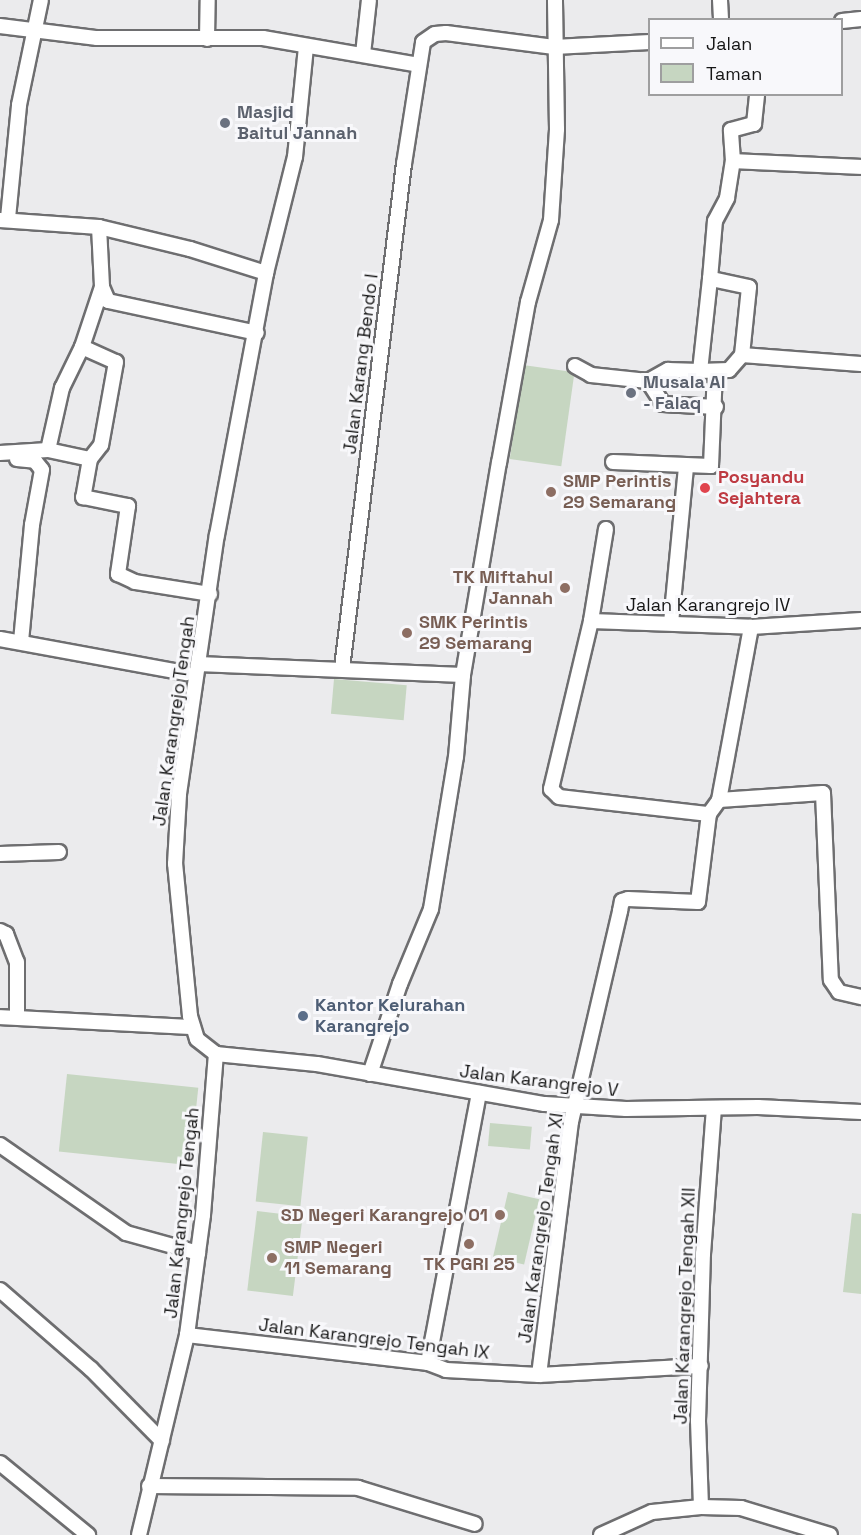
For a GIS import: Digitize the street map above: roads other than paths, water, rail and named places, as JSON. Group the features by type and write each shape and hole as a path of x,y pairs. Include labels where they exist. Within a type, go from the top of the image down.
{"street":[{"path":"41,0 33,29 19,105 4,219 99,227 221,258 266,273"},
{"path":"207,39 208,0"},
{"path":"363,54 369,0"},
{"path":"370,1074 400,984 431,909 456,757 463,675 528,302 551,220 557,129 555,0"},
{"path":"720,0 720,18"},
{"path":"843,21 861,19"},
{"path":"0,26 97,38 264,38 419,65"},
{"name":"Jalan Karang Bendo I","path":"342,668 423,42 435,34 554,47 648,42"},
{"name":"Jalan Karangrejo Tengah","path":"139,1535 187,1335 198,1253 216,1054 204,1047 193,1027 175,864 179,794 217,535 257,333 266,273 295,157 306,47"},
{"path":"700,371 715,221 727,198 733,161 731,130 754,124 757,96"},
{"path":"733,161 861,167"},
{"path":"99,227 102,287 108,301 257,333"},
{"path":"574,366 591,375 648,381 668,370 716,372 736,366 742,355 749,287 710,279"},
{"path":"48,450 55,410 82,347 102,287"},
{"path":"82,347 116,362 101,445 90,459 83,497 128,506 118,574 135,582 210,594"},
{"path":"742,355 756,353 861,364"},
{"path":"613,462 686,467 712,465 716,372"},
{"path":"648,381 663,404 716,407"},
{"path":"0,453 48,450 90,459"},
{"path":"0,461 35,461 42,466 21,641"},
{"path":"671,623 686,467"},
{"path":"606,529 591,621 552,791 559,797 709,814 719,800 751,627"},
{"name":"Jalan Karangrejo IV","path":"591,621 751,627 861,620"},
{"path":"0,639 21,641 186,673"},
{"path":"198,664 342,668 463,675"},
{"path":"719,800 823,793 831,980 839,992 861,997"},
{"name":"Jalan Karangrejo Tengah XI","path":"539,1375 576,1106 620,911 628,899 696,904 709,814"},
{"path":"0,854 59,852"},
{"path":"0,931 6,934 17,962 17,1017"},
{"path":"0,1017 193,1027"},
{"name":"Jalan Karangrejo V","path":"216,1054 370,1074 479,1094 576,1106 861,1112"},
{"path":"428,1363 479,1094"},
{"name":"Jalan Karangrejo Tengah XII","path":"701,1507 698,1421 703,1254 714,1108"},
{"path":"0,1146 126,1233 198,1253"},
{"path":"0,1290 91,1369 162,1441"},
{"name":"Jalan Karangrejo Tengah IX","path":"187,1335 428,1363 446,1370 539,1375 701,1366"},
{"path":"0,1463 88,1535"},
{"path":"149,1486 358,1488 475,1524"},
{"path":"601,1535 652,1512 701,1507 741,1508 830,1535"}],"place":[{"name":"Masjid Baitul Jannah","path":"225,123"},
{"name":"Musala Al - Falaq","path":"631,393"},
{"name":"Posyandu Sejahtera","path":"705,488"},
{"name":"SMP Perintis 29 Semarang","path":"551,492"},
{"name":"TK Miftahul Jannah","path":"565,588"},
{"name":"SMK Perintis 29 Semarang","path":"407,633"},
{"name":"Kantor Kelurahan Karangrejo","path":"303,1016"},
{"name":"SD Negeri Karangrejo 01","path":"500,1215"},
{"name":"TK PGRI 25","path":"469,1244"},
{"name":"SMP Negeri 11 Semarang","path":"272,1258"}]}
